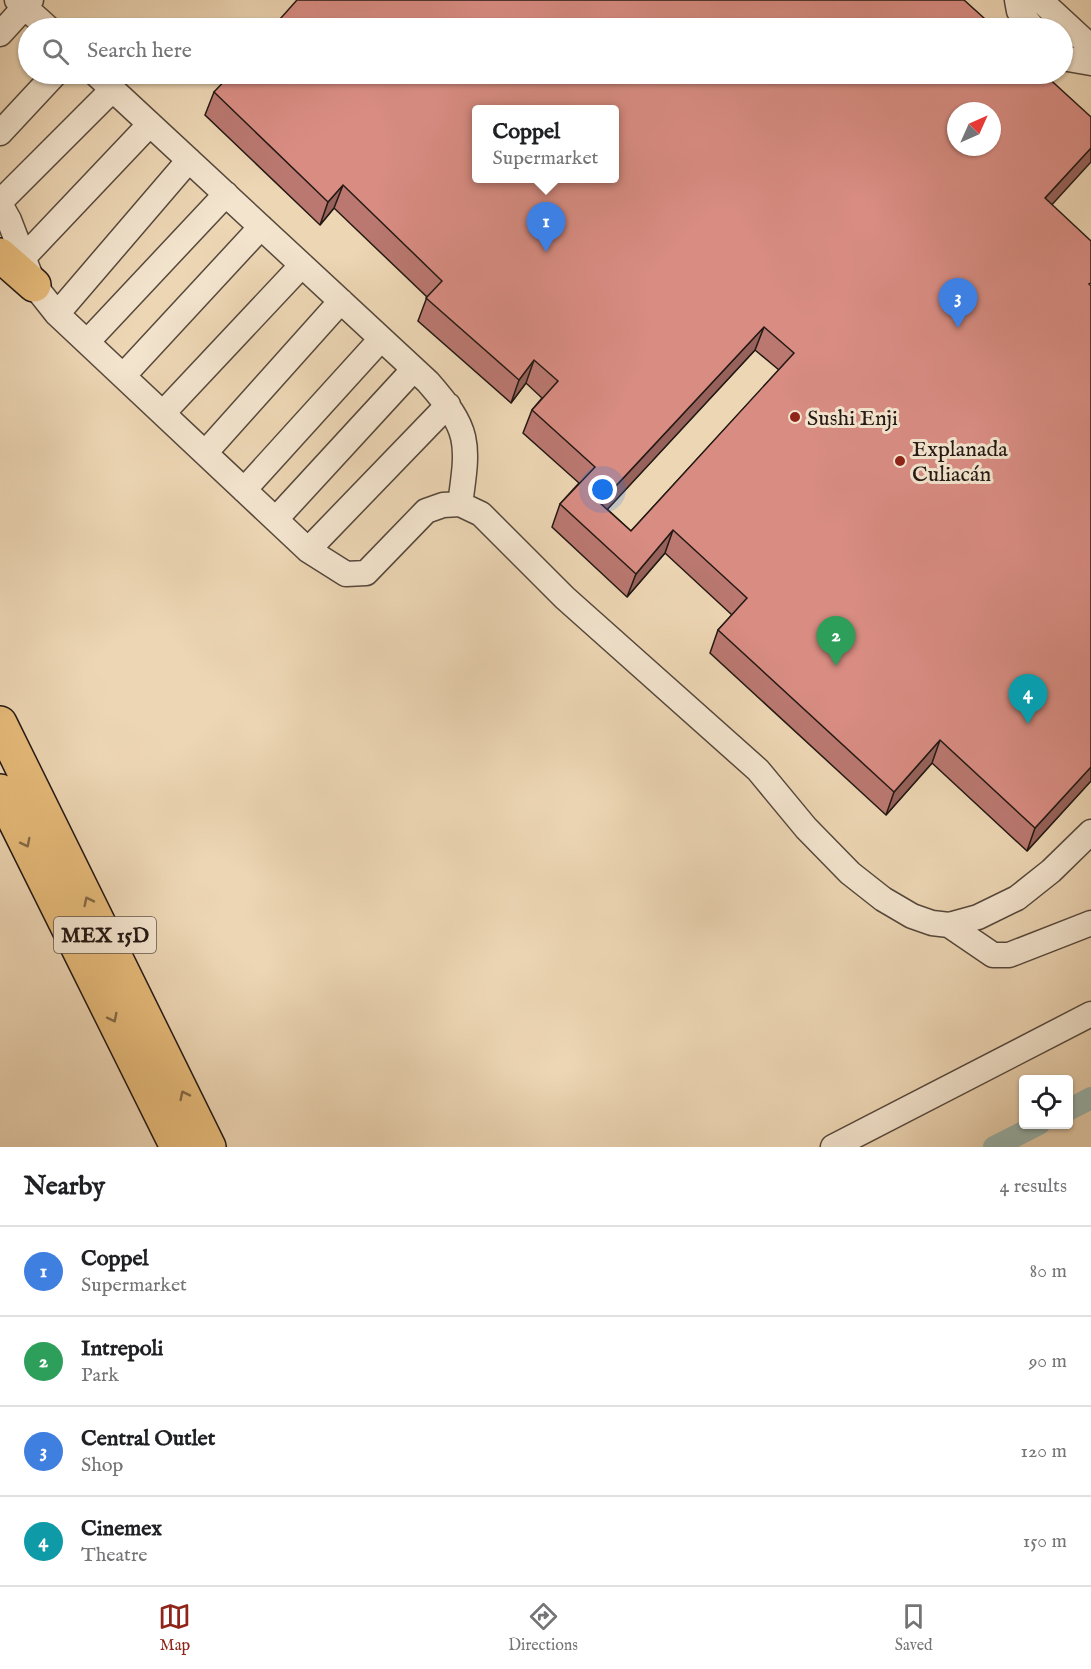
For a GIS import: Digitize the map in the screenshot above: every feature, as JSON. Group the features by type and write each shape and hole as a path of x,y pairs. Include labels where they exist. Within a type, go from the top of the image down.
{"highway":[{"name":"MEX 15D","path":"0,723 209,1147"},
{"name":"MEX 15D","path":"0,791 177,1147"}],"street":[{"path":"1017,0 1019,11 1025,18"},
{"path":"1040,0 1060,18"},
{"path":"0,34 24,2 39,18"},
{"path":"1073,30 1091,46"},
{"path":"1073,60 1091,63"},
{"path":"0,133 47,84"},
{"path":"101,84 0,203 9,220 19,266 57,314 308,549 346,574 366,573 426,511 442,505 460,504 481,514 565,598 758,770 806,828 850,873 883,899 912,916 932,923 949,925 978,917 1017,898 1051,871 1091,832"},
{"path":"107,84 414,369 448,405 459,423 466,446 460,504"},
{"path":"19,266 150,124"},
{"path":"57,314 189,160"},
{"path":"88,341 226,194"},
{"path":"123,376 261,227"},
{"path":"163,413 302,265"},
{"path":"205,453 341,301"},
{"path":"244,490 381,339"},
{"path":"276,519 414,369"},
{"path":"308,549 448,405"},
{"path":"949,925 993,955 1009,955 1091,923"},
{"path":"833,1147 1091,1014"}],"building":[{"path":"297,0 964,0 984,18 281,18"},
{"name":"Explanada Culiacán","path":"222,84 1055,84 1091,117 1091,148 1045,198 1091,241 1091,283 1089,284 1091,286 1091,767 1035,828 940,740 894,792 718,630 747,598 673,530 636,574 560,504 595,467 532,410 558,381 534,360 519,380 426,298 442,281 343,185 328,202 214,92","holes":["764,327 794,353 631,531 600,503"]}],"waterway":[{"path":"1073,1107 1091,1098"},
{"path":"994,1147 1029,1129"}],"place":[{"name":"Coppel","path":"546,252"},
{"name":"Central Outlet","path":"958,328"},
{"name":"Sushi Enji","path":"795,417"},
{"name":"Explanada Culiacán","path":"900,461"},
{"name":"Intrepoli","path":"836,666"},
{"name":"Cinemex","path":"1028,724"}]}
